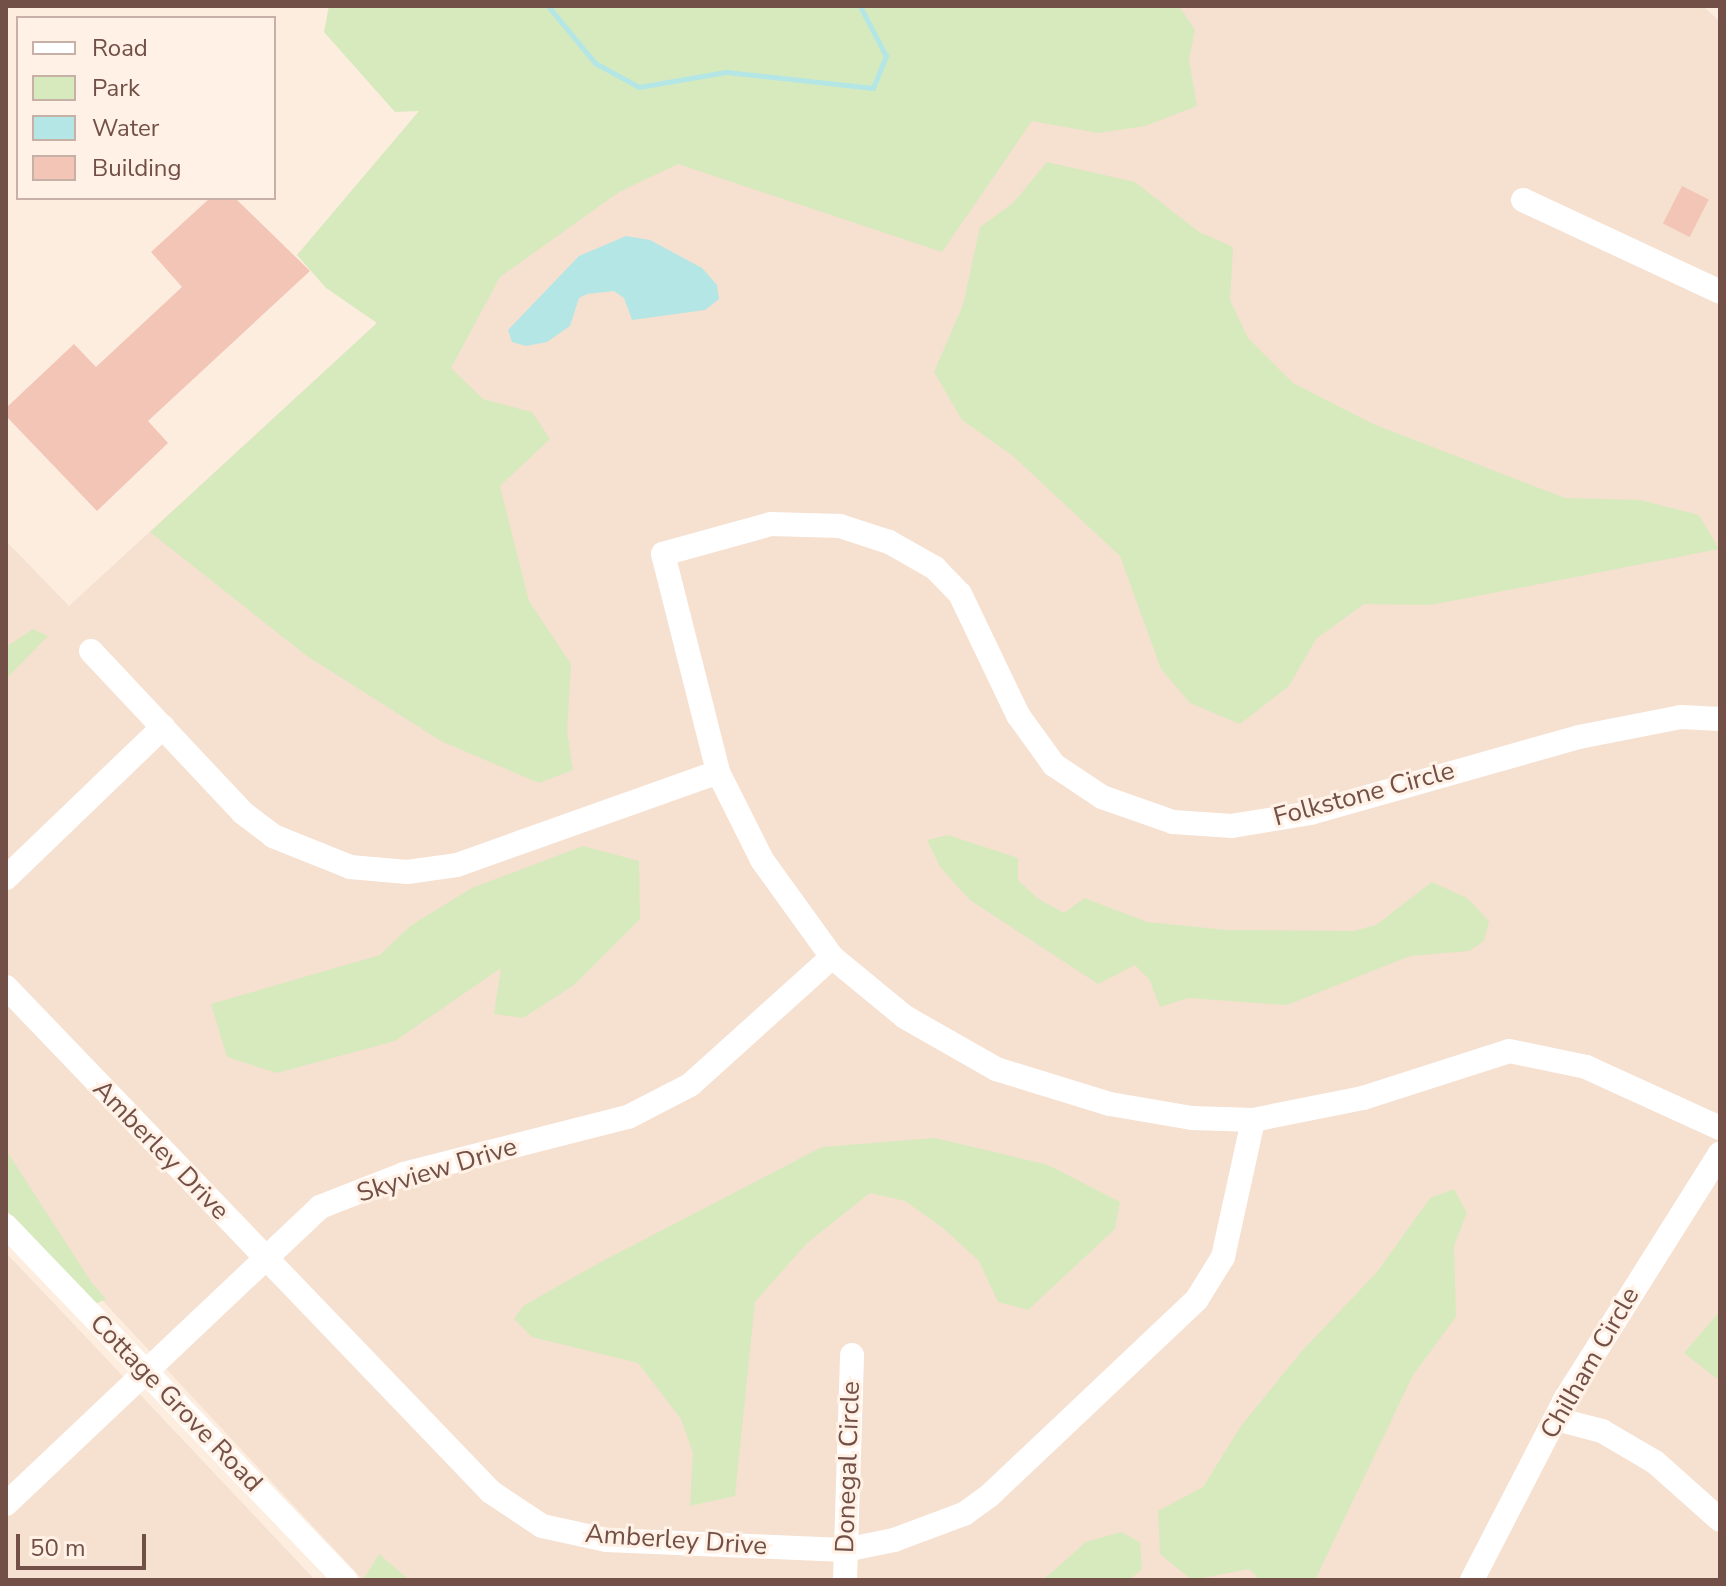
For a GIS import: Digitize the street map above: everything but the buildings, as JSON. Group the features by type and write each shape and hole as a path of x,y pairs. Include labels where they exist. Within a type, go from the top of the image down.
{"street":[{"path":"1523,200 1720,292"},
{"name":"Folkstone Circle","path":"718,772 663,554 771,524 840,526 889,542 935,568 960,594 1018,715 1054,765 1102,797 1173,822 1232,826 1311,813 1579,737 1681,717 1720,719"},
{"path":"91,651 243,813 273,836 350,867 407,872 457,865 718,772 762,860 832,957 905,1017 996,1069 1110,1104 1192,1118 1253,1120 1363,1098 1509,1051 1586,1067 1720,1128"},
{"path":"6,878 163,727"},
{"name":"Skyview Drive","path":"6,1504 320,1207 404,1174 628,1117 690,1085 832,957"},
{"name":"Amberley Drive","path":"6,987 264,1260 491,1492 542,1526 606,1540 845,1550 894,1540 964,1514 990,1495 1197,1299 1223,1257 1253,1120"},
{"name":"Chilham Circle","path":"1472,1580 1556,1419 1720,1153"},
{"name":"Cottage Grove Road","path":"6,1226 346,1580"},
{"name":"Donegal Circle","path":"845,1580 852,1355"},
{"path":"1556,1419 1602,1431 1655,1462 1720,1520"}],"shaded area":[{"path":"1109,6 1703,6 1720,22 1720,1580 363,1580 6,1197 6,541 69,606 584,133"},
{"path":"6,1253 84,1335 315,1580 6,1580"}],"green space":[{"path":"329,6 1179,6 1195,30 1189,60 1197,106 1145,126 1098,133 1032,121 942,252 678,164 619,192 500,277 451,368 483,399 532,412 550,439 500,486 529,601 571,664 567,731 573,770 539,783 441,741 307,656 150,532 377,323 326,288 297,255 419,111 395,112 324,32"},
{"path":"1047,162 1135,182 1199,232 1233,247 1230,300 1248,338 1293,383 1373,424 1565,498 1640,500 1699,515 1719,549 1431,605 1364,604 1316,639 1289,686 1240,724 1190,703 1161,669 1120,556 1013,456 962,420 934,372 963,305 980,227 1013,203"},
{"path":"33,629 48,636 6,679 6,647"},
{"path":"948,835 1018,858 1018,880 1037,898 1064,913 1084,898 1147,922 1227,930 1354,931 1376,925 1432,882 1467,898 1489,921 1484,941 1469,951 1410,956 1287,1005 1188,998 1160,1007 1149,979 1135,965 1098,984 970,900 940,867 927,840"},
{"path":"583,846 639,861 640,919 574,985 523,1018 494,1014 501,968 395,1041 277,1073 227,1057 211,1004 380,955 410,926 472,888"},
{"path":"935,1138 1048,1165 1120,1202 1115,1229 1028,1310 998,1302 979,1261 943,1228 905,1201 870,1193 807,1243 755,1302 735,1496 690,1506 693,1453 681,1419 638,1363 532,1337 514,1319 523,1306 597,1264 822,1147"},
{"path":"6,1150 92,1283 106,1299 95,1304 6,1210"},
{"path":"1454,1189 1467,1213 1454,1246 1456,1317 1413,1375 1315,1580 1260,1580 1249,1569 1192,1580 1160,1554 1158,1511 1203,1487 1241,1426 1301,1352 1377,1272 1430,1198"},
{"path":"1720,1311 1720,1381 1684,1353"},
{"path":"1121,1532 1140,1542 1142,1569 1129,1580 1043,1580 1086,1542"},
{"path":"379,1554 409,1580 363,1580"}],"water":[{"path":"626,236 650,240 702,268 717,285 719,299 705,310 632,320 624,298 614,291 587,294 579,298 570,326 547,342 526,346 512,342 508,330 579,256"}],"waterway":[{"path":"548,6 595,63 639,87 726,72 873,88 886,56 860,6"}]}
